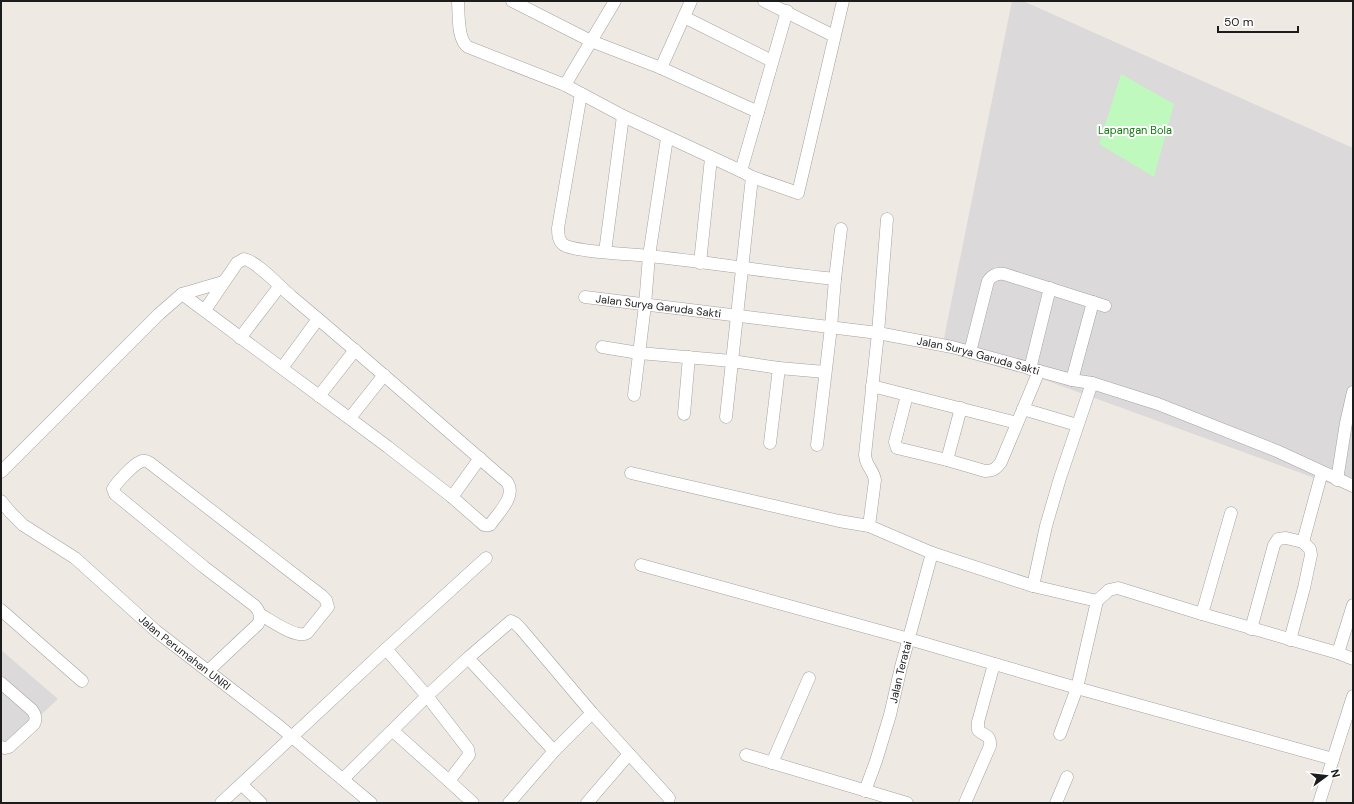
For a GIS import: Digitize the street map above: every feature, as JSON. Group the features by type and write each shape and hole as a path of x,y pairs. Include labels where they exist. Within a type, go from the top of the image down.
{"street":[{"path":"458,1 461,36 466,45 565,85 623,116 746,174 798,193 843,1"},
{"path":"512,1 591,41 661,68 758,112"},
{"path":"565,85 615,1"},
{"path":"661,68 691,1"},
{"path":"764,1 787,11 834,36"},
{"path":"726,417 742,268 746,174 758,112 787,11"},
{"path":"684,17 772,61"},
{"path":"581,94 558,228 558,235 561,242 568,247 605,252 835,279"},
{"path":"605,252 623,116"},
{"path":"634,395 645,305 649,256 668,138"},
{"path":"700,263 711,158"},
{"path":"869,526 876,485 874,474 866,462 887,219"},
{"path":"817,445 841,228"},
{"path":"182,294 388,447 452,496 484,525 490,525 507,500 510,491 507,482 254,263 244,259 236,263 205,310"},
{"path":"970,352 990,277 1004,274 1105,306"},
{"path":"1,472 159,314 182,294 223,282"},
{"path":"240,338 279,286"},
{"path":"907,395 895,442 896,446 902,450 947,460 985,471 995,469 1001,462 1023,409 1034,370 1050,288"},
{"name":"Jalan Surya Garuda Sakti","path":"585,296 645,305 878,333 970,352 1072,380 1092,383 1158,404 1277,451 1353,486"},
{"path":"1072,380 1093,302"},
{"path":"282,368 318,319"},
{"path":"602,347 639,353 732,361 779,368 825,372"},
{"path":"319,396 355,350"},
{"path":"684,414 689,358"},
{"path":"770,443 779,368"},
{"path":"350,418 384,375"},
{"path":"1033,586 1046,526 1077,424 1092,383"},
{"path":"872,386 1017,423"},
{"path":"1338,480 1346,423 1353,392"},
{"path":"947,460 961,408"},
{"path":"1023,409 1077,424"},
{"path":"452,496 480,458"},
{"path":"208,671 258,624 261,615 255,606 204,567 115,494 113,489 116,484 140,462 145,461 150,463 322,596 327,603 328,608 307,633 303,635 294,633 261,615"},
{"path":"1303,542 1322,472"},
{"path":"631,473 839,521 869,526 932,553 1033,586 1097,601"},
{"name":"Jalan Perumahan UNRI","path":"1,501 23,525 75,558 156,631 293,737 372,803"},
{"path":"1202,614 1231,513"},
{"path":"1251,629 1276,541 1286,538 1303,542 1310,549 1311,556 1290,640"},
{"name":"Jalan Teratai","path":"865,791 890,715 932,553"},
{"path":"222,803 386,649 486,558"},
{"path":"641,565 1332,759"},
{"path":"1060,734 1077,688 1097,601 1109,590 1118,588 1251,629 1338,653 1353,659"},
{"path":"1338,653 1353,605"},
{"path":"1,610 82,681"},
{"path":"343,780 427,696 511,621 515,623 668,801"},
{"path":"386,649 427,696 469,751 468,757 449,782"},
{"path":"468,658 554,751"},
{"path":"965,803 990,746 991,741 989,737 978,730 978,722 994,664"},
{"path":"772,763 809,678"},
{"path":"1,683 32,710 36,720 34,724 9,747 1,747"},
{"path":"1319,803 1332,759 1350,714 1353,696"},
{"path":"508,803 554,751 592,713"},
{"path":"393,731 473,803"},
{"path":"587,803 629,754"},
{"path":"746,755 907,803"},
{"path":"1056,803 1067,776"},
{"path":"242,785 261,803"}],"shaded area":[{"path":"1012,1 1023,1 1353,148 1353,492 943,343"},
{"path":"1,650 58,699 3,750 1,748"}],"green space":[{"name":"Lapangan Bola","path":"1121,74 1174,104 1154,177 1099,144"}]}
